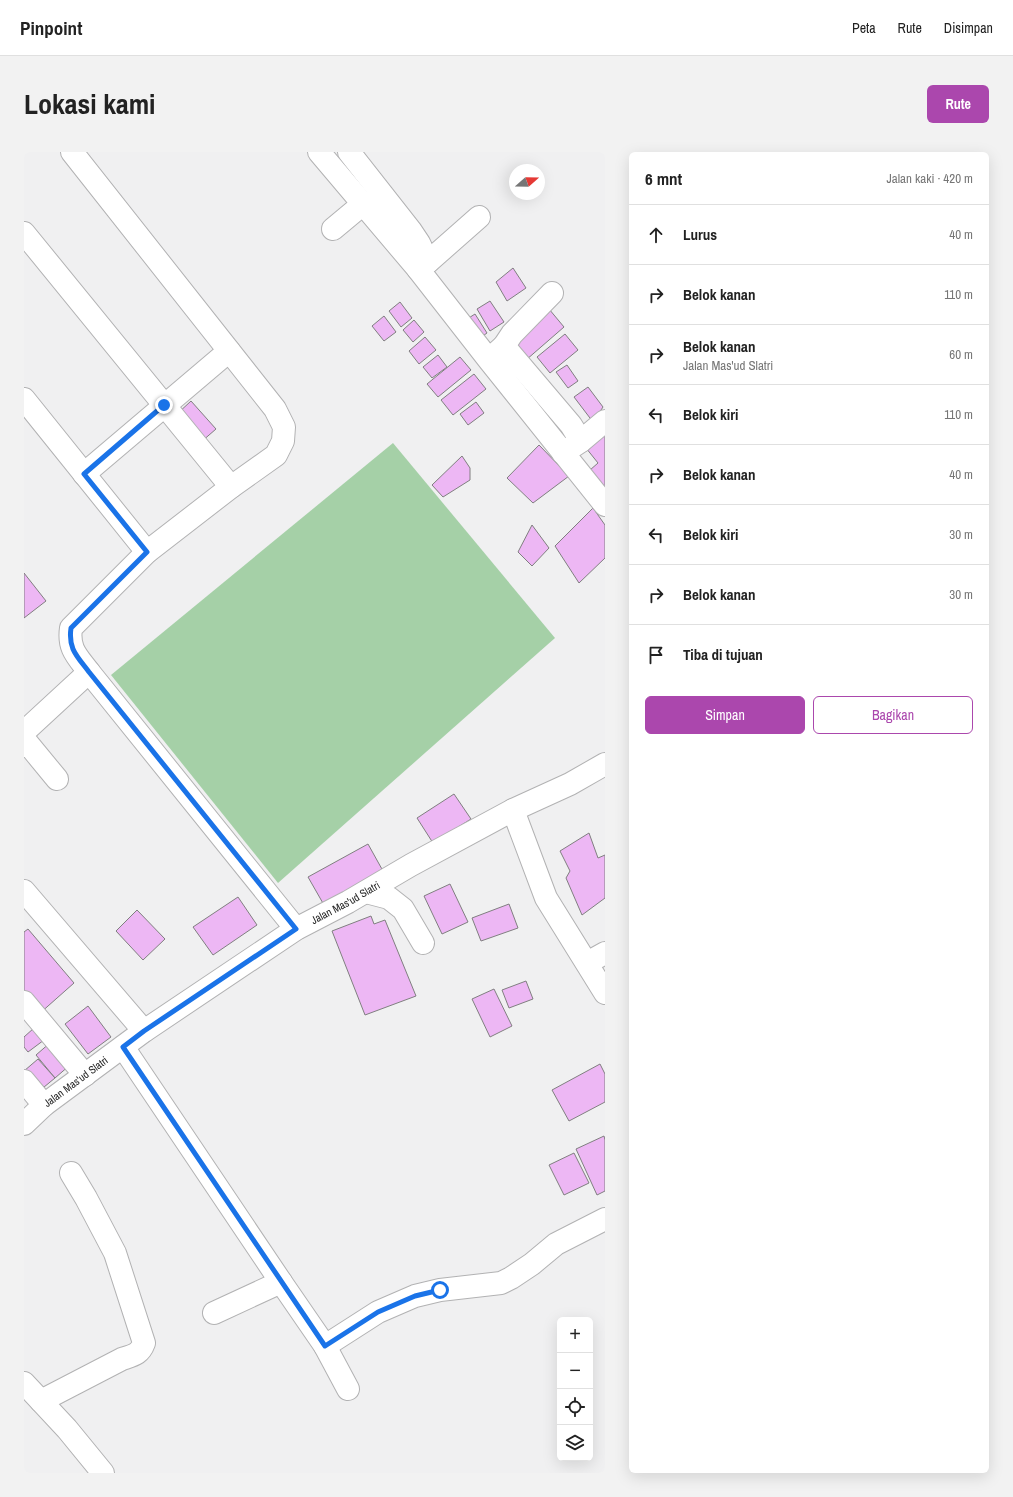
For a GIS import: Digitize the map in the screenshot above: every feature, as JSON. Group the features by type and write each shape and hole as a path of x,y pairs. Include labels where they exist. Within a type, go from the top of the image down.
{"street":[{"path":"72,152 275,409 284,427 283,441 276,455 231,487 147,552 71,628 70,639 72,649 296,929"},
{"path":"319,152 363,204 423,265 489,360 605,505"},
{"path":"349,152 420,243 423,265"},
{"path":"333,229 363,204"},
{"path":"423,265 479,217"},
{"path":"24,233 231,487"},
{"path":"489,360 504,346 512,334 552,293"},
{"path":"504,346 571,425 581,441"},
{"path":"84,474 229,351"},
{"path":"24,399 147,552"},
{"path":"563,453 581,441 605,421"},
{"path":"24,732 89,672"},
{"path":"24,739 57,779"},
{"name":"Jalan Mas'ud Slatri","path":"24,1124 44,1105 144,1031 296,929 366,892 410,865 512,810 570,784 605,764"},
{"path":"512,810 546,898 596,958 605,993"},
{"path":"24,891 144,1031"},
{"path":"366,892 388,898 403,909 423,943"},
{"path":"24,1002 85,1075"},
{"path":"123,1047 325,1346 348,1389"},
{"path":"24,1081 44,1105"},
{"path":"41,1401 122,1359 134,1355 141,1351 144,1343 115,1253 71,1173"},
{"path":"325,1346 378,1312 415,1296 440,1290 501,1283 532,1264 556,1244 605,1219"},
{"path":"214,1312 281,1282"},
{"path":"24,1383 67,1430 103,1473"}],"green space":[{"path":"393,443 555,638 278,883 111,675"}],"building":[{"path":"513,268 526,288 507,301 496,282"},
{"path":"490,301 504,322 490,331 477,309"},
{"path":"400,302 412,318 401,327 389,311"},
{"path":"549,309 564,327 526,360 511,342"},
{"path":"475,314 487,333 477,340 464,321"},
{"path":"384,316 396,332 384,341 372,326"},
{"path":"414,320 424,332 413,342 403,330"},
{"path":"565,334 578,350 550,373 537,357"},
{"path":"425,337 436,350 419,364 409,351"},
{"path":"438,355 447,367 432,378 423,367"},
{"path":"460,357 471,370 438,397 427,384"},
{"path":"567,365 578,381 568,388 556,372"},
{"path":"474,374 486,389 453,415 441,400"},
{"path":"588,387 603,407 593,422 574,397"},
{"path":"191,401 216,429 201,442 177,414"},
{"path":"476,402 484,413 468,425 460,414"},
{"path":"605,433 605,490 590,470 598,463 586,448"},
{"path":"539,445 569,476 533,503 507,478"},
{"path":"462,456 470,468 470,480 443,497 432,485"},
{"path":"593,508 605,525 605,558 579,583 555,546"},
{"path":"532,525 549,548 532,566 518,552"},
{"path":"24,573 46,601 24,618"},
{"path":"454,794 471,819 433,843 417,818"},
{"path":"589,833 598,858 605,855 605,898 582,915 566,878 570,871 560,851"},
{"path":"368,844 383,871 324,905 308,877"},
{"path":"450,884 468,922 442,934 424,896"},
{"path":"238,897 257,925 213,955 193,927"},
{"path":"509,904 518,928 481,941 472,918"},
{"path":"137,910 165,939 143,960 116,931"},
{"path":"371,916 374,924 385,920 416,996 365,1015 332,931"},
{"path":"28,929 74,983 39,1014 24,995 24,932"},
{"path":"526,981 533,999 509,1008 502,990"},
{"path":"494,989 512,1026 490,1037 472,999"},
{"path":"88,1006 111,1037 88,1054 65,1024"},
{"path":"34,1028 44,1040 28,1052 24,1047 24,1037"},
{"path":"51,1042 70,1065 55,1078 36,1055"},
{"path":"38,1059 55,1078 38,1092 24,1071"},
{"path":"600,1064 605,1074 605,1102 569,1121 552,1090"},
{"path":"604,1136 605,1191 597,1195 576,1149"},
{"path":"574,1153 589,1183 564,1195 549,1165"}],"route":[{"path":"164,405 84,474 147,552 71,628 70,639 72,649 296,929 144,1031 123,1047 325,1346 378,1312 415,1296 440,1290"}]}
